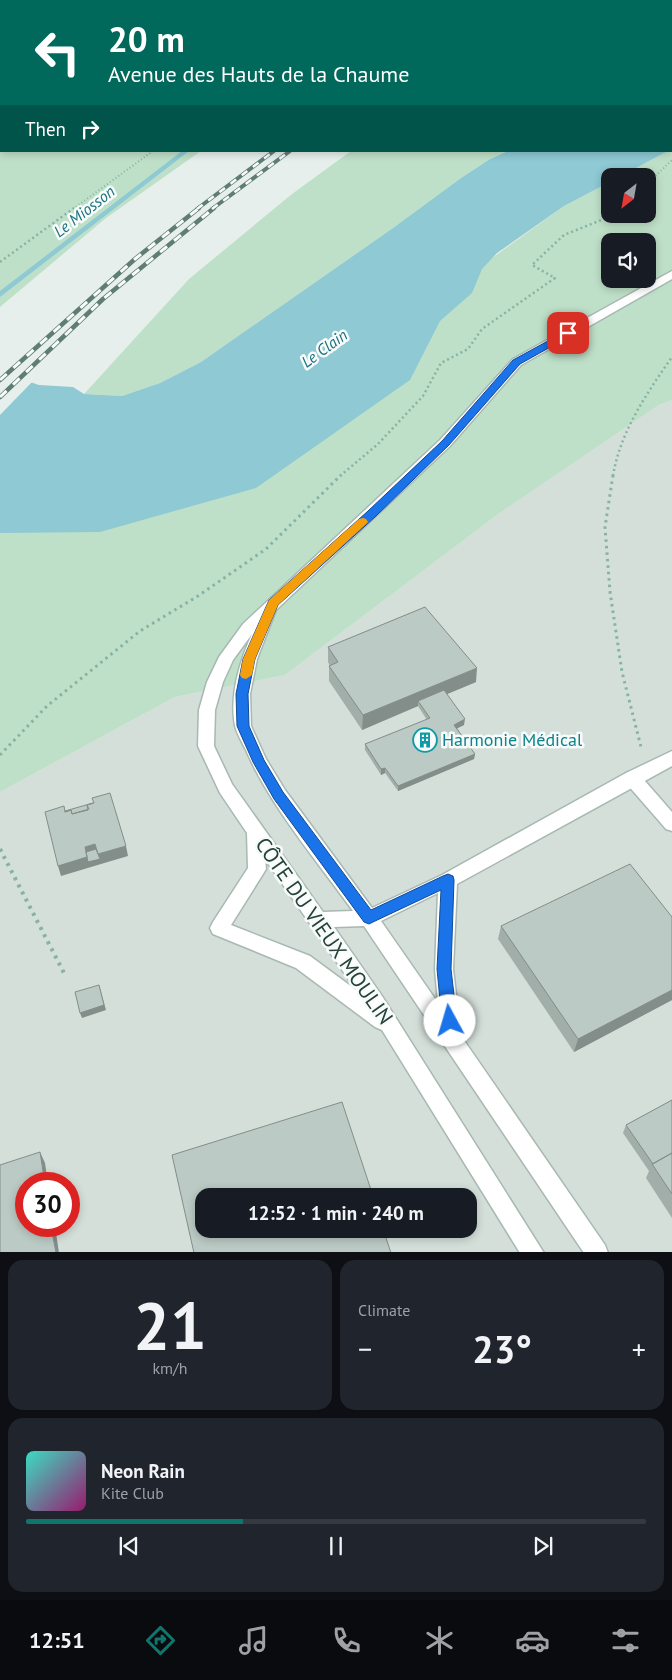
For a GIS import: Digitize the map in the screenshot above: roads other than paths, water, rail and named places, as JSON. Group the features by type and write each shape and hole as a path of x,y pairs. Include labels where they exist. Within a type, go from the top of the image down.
{"street":[{"name":"CÔTE DU VIEUX MOULIN","path":"533,1252 391,1028 226,788 206,746 207,710 215,682 227,657 248,628 446,443 517,362 672,274"},
{"name":"CÔTE DU VIEUX MOULIN","path":"273,603 249,659 242,694 243,726 259,762 279,795 369,918 597,1252"},
{"path":"318,920 369,918 448,880 639,774 672,758"},
{"path":"639,774 672,824"},
{"path":"256,832 257,869 219,928 303,962 391,1028"},
{"path":"448,880 444,969 452,1038"}],"water":[{"name":"Le Clain","path":"506,152 666,152 636,168 601,168 601,187 564,206 497,253 482,269 472,293 440,321 410,380 256,488 100,532 0,533 0,372 39,385 73,387 84,394 122,396 160,383 201,362 393,228 490,159"}],"waterway":[{"name":"Le Miosson","path":"0,295 185,152"}],"railway":[{"path":"197,209 273,152"},
{"path":"212,209 289,152"},
{"path":"0,380 135,259 199,208"},
{"path":"0,397 103,299 214,208"}],"place":[{"name":"Harmonie Médical","path":"425,740"}]}
